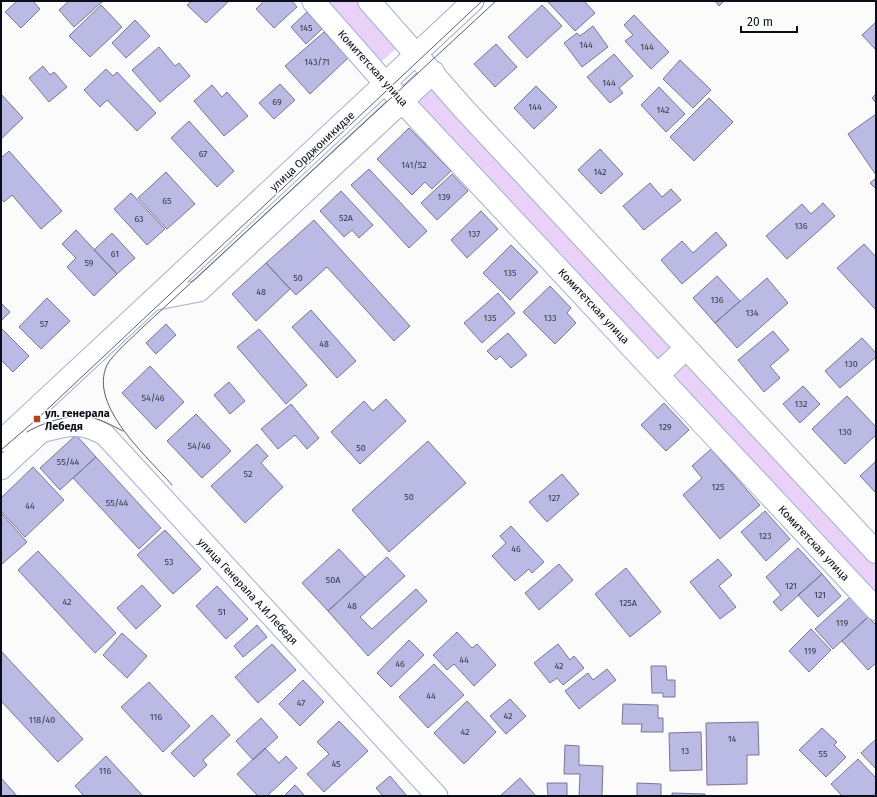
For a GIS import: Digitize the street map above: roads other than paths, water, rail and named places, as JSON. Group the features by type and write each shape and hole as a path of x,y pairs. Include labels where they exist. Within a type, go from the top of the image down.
{"street":[{"name":"Комитетская улица","path":"313,1 385,83 876,609"},
{"path":"369,1 434,72 474,119 876,552"},
{"name":"улица Орджоникидзе","path":"1,441 473,1"},
{"path":"152,300 199,291 434,72"},
{"path":"658,375 686,348"},
{"name":"улица Орджоникидзе","path":"1,469 41,432 61,385"},
{"name":"улица Генерала А.И.Лебедя","path":"41,432 60,427 78,425 89,426 105,435 437,796"}],"tram line":[{"path":"1,450 37,419 482,1"},
{"path":"172,485 136,446 123,430 113,414 106,397 103,381 107,365 118,351 143,327 496,1"},
{"path":"27,432 43,424 70,417 88,417 97,419 123,431"}],"place":[{"name":"ул. генерала Лебедя","path":"37,419"}]}
